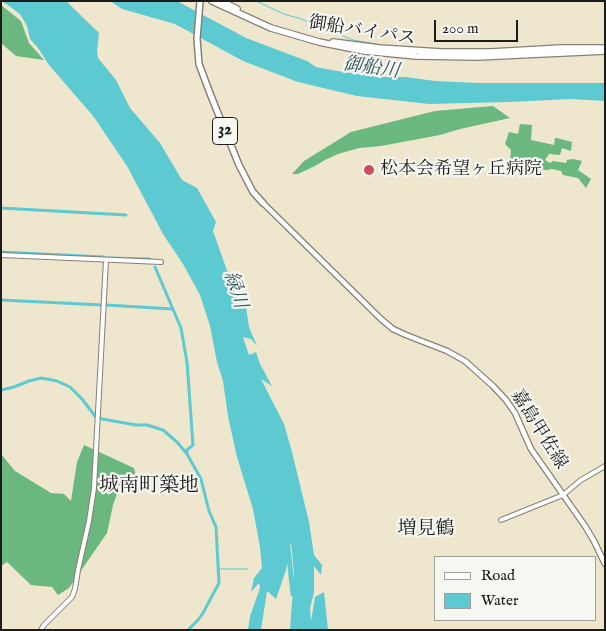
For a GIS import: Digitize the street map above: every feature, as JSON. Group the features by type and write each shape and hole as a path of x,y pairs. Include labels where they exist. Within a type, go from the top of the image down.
{"highway":[{"name":"御船バイパス","path":"212,1 271,28 319,42 364,51 416,56 468,57 605,50"},
{"name":"御船バイパス","path":"221,1 253,17 288,31 320,39 379,48 468,53 561,48 605,50"}],"main road":[{"name":"32","path":"201,2 198,54 202,72 239,165 252,192 263,204"},
{"name":"嘉島甲佐線","path":"263,204 381,319 406,335 460,358 481,374 510,405 531,449 594,541 605,564"}],"street":[{"path":"1,255 161,262"},
{"path":"41,630 72,597 89,521 94,488 106,260"},
{"path":"501,520 563,495 581,480 605,466"}],"green space":[{"path":"1,5 21,21 29,43 44,60 16,56 1,43"},
{"path":"493,106 510,118 440,135 381,146 359,148 338,154 298,174 292,174 304,161 351,132 435,111"},
{"path":"520,124 532,125 531,140 554,145 555,138 572,142 571,151 562,148 560,155 549,154 545,160 550,163 553,161 566,163 567,160 573,159 582,161 578,170 591,179 586,188 578,178 563,175 561,171 534,169 523,167 517,163 510,163 511,150 505,144 509,132 518,134"},
{"path":"84,445 134,468 138,483 118,491 107,533 69,588 58,595 52,587 31,585 7,562 1,566 1,454 15,471 51,493 64,494 71,501 77,462"}],"water":[{"path":"2,1 66,1 99,33 98,58 116,80 130,108 160,143 182,180 197,188 216,222 213,231 235,293 246,307 249,327 257,346 251,339 243,337 249,355 256,352 272,386 261,379 284,424 309,522 314,555 322,565 321,575 314,566 314,593 310,608 311,621 315,597 324,592 328,630 290,630 294,574 291,542 286,570 276,599 267,591 261,630 248,630 250,616 260,588 259,583 251,592 254,578 262,568 260,547 253,509 237,457 223,381 210,326 200,295 183,264 163,234 127,166 94,117 49,65 30,39 27,26 20,14"},
{"path":"110,1 177,1 246,38 307,61 316,67 380,77 405,77 435,81 605,83 605,101 571,99 429,104 357,96 298,82 243,61 175,24 122,9"}],"waterway":[{"path":"256,1 284,14 353,40 382,46"},
{"name":"御船川","path":"380,79 382,55"},
{"path":"1,208 108,214"},
{"path":"110,214 126,215"},
{"path":"1,252 104,257"},
{"path":"108,258 150,259"},
{"path":"155,267 181,328 187,362 193,445 187,450 187,453"},
{"path":"1,300 102,305"},
{"path":"106,305 173,309"},
{"path":"1,390 41,378 57,381 70,387 95,416 136,425 147,425 163,430 187,454 201,479 209,511 216,527 219,583 203,613 188,630"},
{"name":"緑川","path":"288,548 293,594"},
{"path":"218,569 248,569"}],"place":[{"name":"松本会希望ヶ丘病院","path":"369,170"}],"district":[{"name":"城南町築地","path":"149,487"},
{"name":"増見鶴","path":"426,530"}]}
